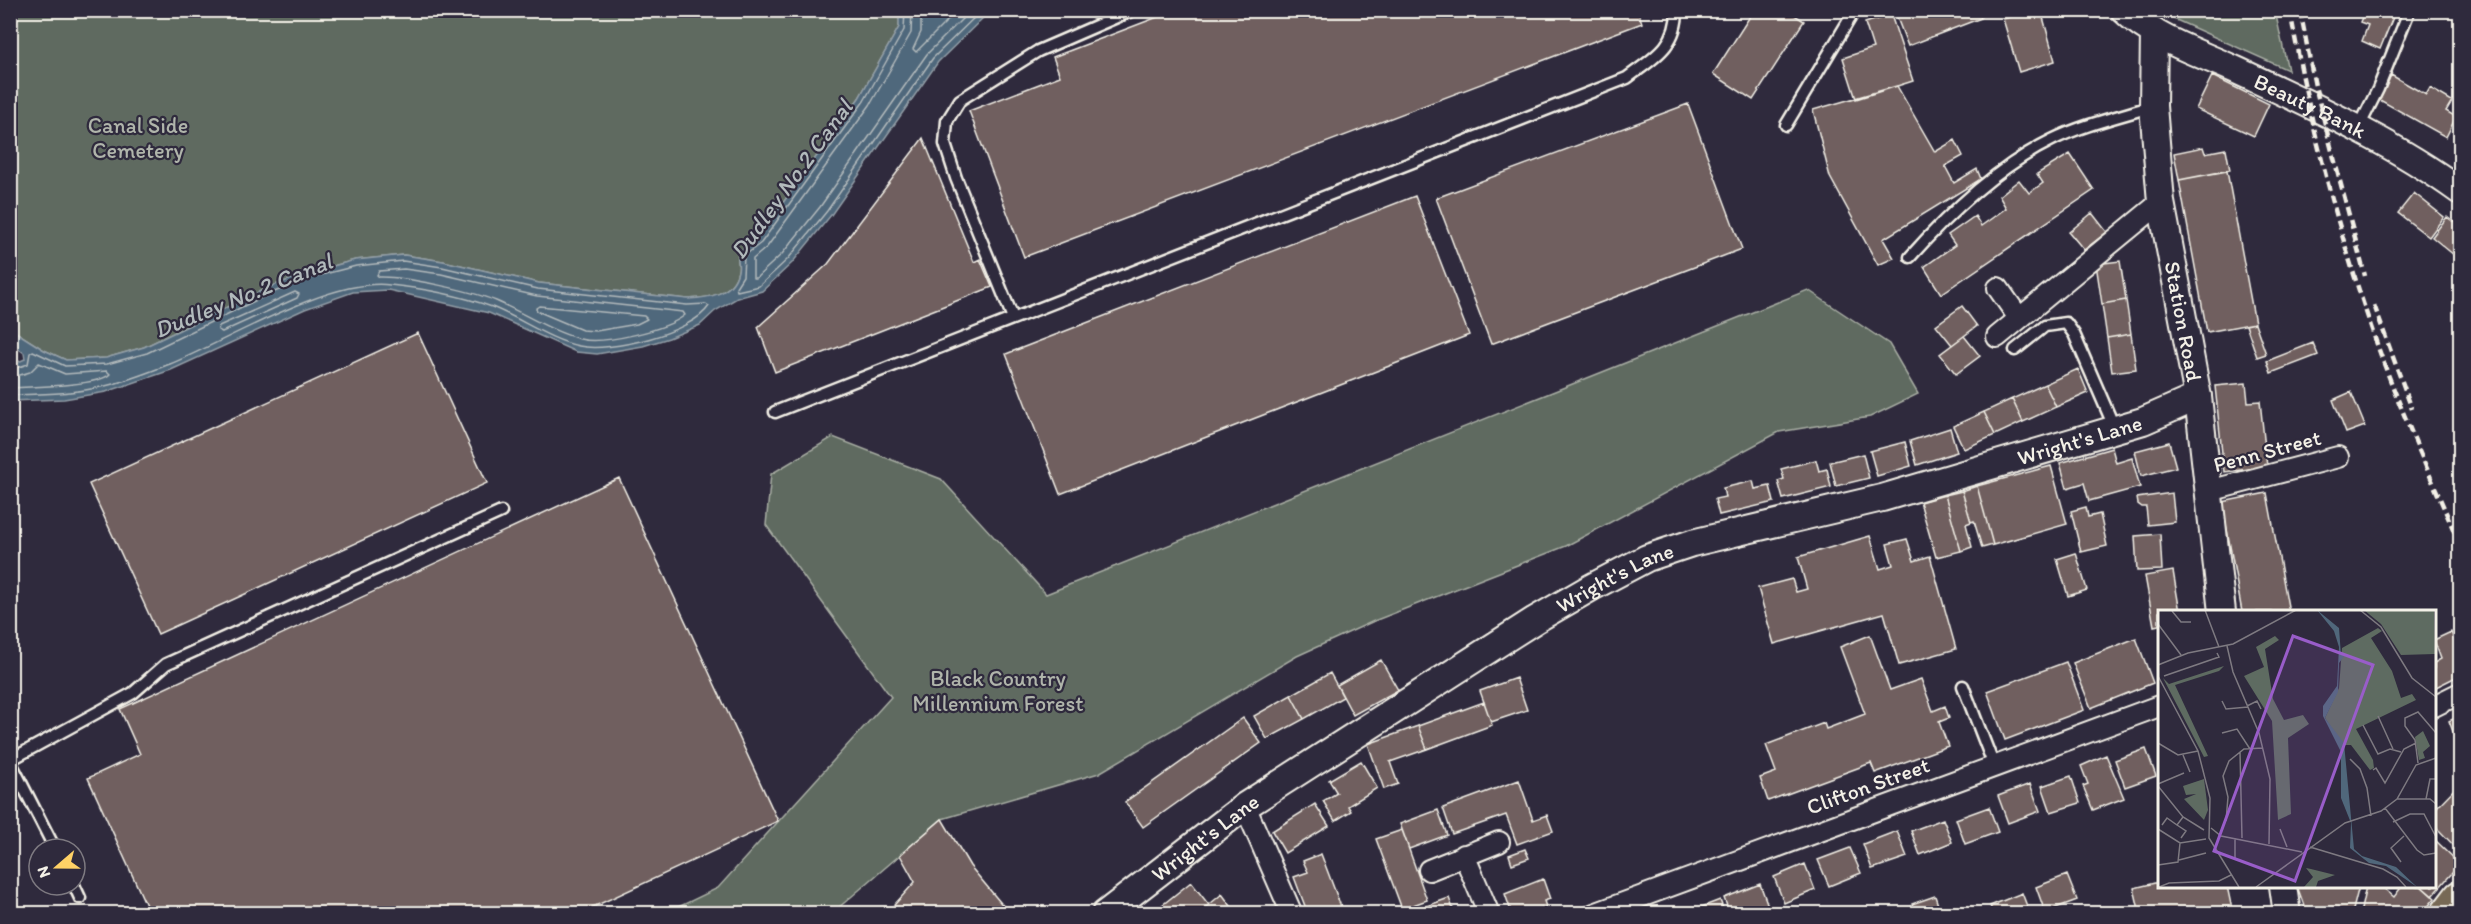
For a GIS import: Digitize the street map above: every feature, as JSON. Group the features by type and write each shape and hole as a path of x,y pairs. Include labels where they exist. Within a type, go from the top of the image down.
{"main road":[{"path":"2447,914 2460,897"}],"street":[{"name":"Beauty Bank","path":"2124,10 2154,32 2358,129 2460,191"},
{"name":"Station Road","path":"2154,32 2153,106 2161,202 2198,397 2222,610"},
{"path":"1997,337 2161,202"},
{"path":"1998,288 2019,318"},
{"name":"Wright's Lane","path":"1105,914 1245,806 1535,620 1592,586 1647,558 1692,543 1882,498 2144,421 2198,397"},
{"name":"Penn Street","path":"2209,491 2338,457"},
{"path":"2435,705 2460,693"},
{"name":"Clifton Street","path":"1593,914 2158,706"},
{"path":"1245,806 1292,914"},
{"path":"1429,870 1499,842"},
{"path":"1464,855 1489,914"},
{"path":"2283,888 2288,914"}],"lane":[{"path":"1013,318 956,178 945,144 946,121 960,100 1038,51 1133,10"},
{"path":"775,412 1627,78 1664,50 1677,27 1677,10"},
{"path":"1786,125 1856,10"},
{"path":"2358,129 2378,89 2409,14"},
{"path":"1910,257 1952,213 2005,170 2052,140 2153,106"},
{"path":"2015,350 2045,326 2066,323 2074,334 2115,429"},
{"path":"49,837 10,761 133,693 166,664 501,512"},
{"path":"1963,686 1994,766"}],"green space":[{"name":"Canal Side Cemetery","path":"10,11 900,11 899,27 859,98 756,240 739,252 735,279 719,294 688,299 539,283 443,261 404,255 355,260 311,272 267,288 144,347 106,358 66,360 44,350 11,329"},
{"path":"2176,11 2275,11 2288,70 2174,19"},
{"name":"Black Country Millennium Forest","path":"1808,290 1889,344 1918,394 1870,417 1779,432 1566,546 1374,621 1297,656 1099,773 942,819 837,909 840,913 664,914 718,888 891,697 766,525 771,474 833,437 941,479 1046,594"}],"water":[{"path":"899,11 990,11 938,62 831,215 792,263 762,291 737,298 715,311 700,325 643,346 597,354 576,352 489,313 388,290 353,292 305,309 171,370 106,392 64,399 11,401 11,365 25,359 24,353 11,343 11,329 44,350 66,360 106,358 144,347 267,288 311,272 355,260 404,255 443,261 539,283 688,299 719,294 735,279 739,252 756,240 859,98 899,27"}],"building":[{"path":"1176,10 1638,10 1642,23 1024,257 969,111 1060,76 1053,57"},
{"path":"1754,10 1787,10 1804,21 1753,100 1713,74"},
{"path":"1894,10 1978,10 1981,18 1908,46"},
{"path":"2033,10 2041,10 2055,61 2019,72 2003,19"},
{"path":"2365,10 2396,10 2380,49 2362,41 2368,25 2360,22"},
{"path":"1891,15 1913,81 1856,99 1843,58 1873,48 1865,23"},
{"path":"2391,75 2426,95 2430,88 2452,101 2446,111 2456,117 2446,137 2378,99"},
{"path":"2212,76 2269,104 2254,136 2196,109"},
{"path":"1897,86 1935,152 1955,140 1963,156 1945,166 1954,183 1977,169 1981,179 1883,239 1894,258 1878,265 1830,177 1813,110"},
{"path":"1688,104 1742,249 1491,344 1436,198"},
{"path":"923,138 974,262 980,259 992,287 775,372 758,327 828,264"},
{"path":"2203,147 2205,153 2226,149 2230,170 2179,180 2174,153"},
{"path":"2070,154 2094,190 1941,294 1924,267 1955,245 1948,235 1975,216 1981,226 2006,208 1999,196 2019,180 2029,193 2043,183 2037,174"},
{"path":"2227,171 2255,323 2207,332 2179,180"},
{"path":"2414,193 2444,217 2429,237 2398,213"},
{"path":"1415,196 1469,335 1060,494 1006,354"},
{"path":"2092,213 2107,232 2084,250 2069,232"},
{"path":"2447,217 2460,227 2460,260 2432,237"},
{"path":"2120,261 2126,300 2102,304 2096,264"},
{"path":"2126,300 2131,334 2107,338 2102,304"},
{"path":"1962,306 1977,326 1952,345 1936,325"},
{"path":"2255,323 2266,354 2257,357 2246,325"},
{"path":"418,333 487,483 158,634 89,484"},
{"path":"2131,334 2136,369 2112,372 2107,338"},
{"path":"1964,336 1980,356 1956,374 1940,354"},
{"path":"2313,343 2318,355 2271,373 2267,361"},
{"path":"2078,369 2088,393 2056,407 2045,384"},
{"path":"2246,383 2248,402 2260,401 2267,467 2224,472 2215,386"},
{"path":"2045,384 2056,407 2023,422 2012,399"},
{"path":"2351,392 2365,426 2346,433 2333,400"},
{"path":"2012,399 2023,422 1995,435 1984,412"},
{"path":"1984,412 1995,435 1964,449 1953,426"},
{"path":"1950,428 1957,452 1917,465 1910,441"},
{"path":"1905,442 1911,466 1877,476 1870,451"},
{"path":"2169,442 2176,467 2141,476 2135,451"},
{"path":"2112,448 2116,463 2132,458 2140,487 2089,501 2084,483 2067,488 2060,463"},
{"path":"1863,454 1869,478 1836,486 1830,462"},
{"path":"1816,460 1819,471 1827,469 1831,487 1783,499 1778,481 1784,479 1781,469"},
{"path":"2051,466 2067,524 1993,545 1977,486"},
{"path":"619,478 778,821 578,914 150,914 88,778 140,754 120,709"},
{"path":"1753,481 1755,489 1770,486 1774,502 1719,515 1715,499 1725,497 1723,488"},
{"path":"1977,486 1993,545 1982,548 1962,491"},
{"path":"1962,491 1971,522 1966,524 1972,547 1961,551 1945,495"},
{"path":"2172,493 2175,522 2148,525 2146,507 2138,504 2137,498"},
{"path":"2267,493 2289,610 2242,610 2222,502"},
{"path":"1945,495 1961,551 1936,557 1920,502"},
{"path":"2086,507 2088,517 2100,514 2107,546 2081,552 2071,511"},
{"path":"2160,534 2162,570 2137,571 2135,536"},
{"path":"1870,536 1880,569 1893,565 1887,544 1907,539 1914,561 1930,556 1956,649 1899,665 1884,613 1774,644 1758,588 1792,579 1796,592 1807,589 1798,557"},
{"path":"2076,553 2087,590 2068,596 2057,559"},
{"path":"2173,571 2180,610 2158,610 2158,625 2154,626 2145,576"},
{"path":"2451,632 2460,653 2460,675 2435,688 2435,662 2441,659 2435,640"},
{"path":"1870,635 1890,690 1921,679 1933,711 1945,706 1949,718 1939,722 1948,746 1875,773 1871,763 1768,801 1760,778 1776,772 1766,745 1824,723 1826,729 1865,714 1840,647"},
{"path":"2136,638 2153,683 2091,708 2073,663"},
{"path":"1381,660 1398,690 1353,715 1337,685"},
{"path":"2066,662 2084,710 2005,740 1987,691"},
{"path":"1330,673 1343,697 1304,719 1291,695"},
{"path":"1516,678 1527,710 1491,722 1480,691"},
{"path":"1291,695 1304,719 1267,739 1254,716"},
{"path":"1484,702 1492,725 1427,749 1418,726"},
{"path":"2460,716 2460,750 2449,721"},
{"path":"1243,718 1261,743 1143,827 1125,802"},
{"path":"1418,726 1427,749 1390,762 1398,784 1384,789 1368,744"},
{"path":"2146,749 2156,776 2125,787 2115,760"},
{"path":"2106,755 2124,798 2093,810 2083,786 2088,784 2081,766"},
{"path":"1361,761 1377,788 1348,806 1351,811 1335,821 1323,801 1337,793 1329,780"},
{"path":"2071,776 2080,803 2051,812 2042,786"},
{"path":"1519,780 1533,820 1547,815 1553,831 1517,844 1506,815 1452,834 1443,808"},
{"path":"2460,783 2460,852 2435,826 2435,809"},
{"path":"2030,784 2040,811 2008,823 1998,796"},
{"path":"1315,804 1329,826 1285,853 1272,831"},
{"path":"1989,807 1998,832 1965,844 1956,819"},
{"path":"1438,810 1447,835 1409,849 1400,824"},
{"path":"942,819 970,866 1010,914 886,914 915,882 900,855"},
{"path":"1943,819 1952,842 1920,855 1911,831"},
{"path":"1402,830 1427,900 1402,909 1376,839"},
{"path":"1897,831 1907,857 1872,869 1863,844"},
{"path":"2435,840 2460,864 2432,896 2423,888 2435,888"},
{"path":"1850,848 1861,873 1829,886 1818,860"},
{"path":"1525,849 1529,858 1512,864 1509,855"},
{"path":"1321,854 1343,912 1339,914 1308,914 1294,877 1308,872 1303,861"},
{"path":"1805,864 1815,890 1784,903 1774,877"},
{"path":"2067,875 2077,900 2045,912 2036,887"},
{"path":"1543,879 1550,899 1544,901 1546,907 1529,914 1512,914 1505,894"},
{"path":"1191,882 1209,905 1197,914 1151,914"},
{"path":"2158,882 2158,888 2227,888 2233,914 2140,914 2134,888"},
{"path":"1760,884 1770,911 1762,914 1730,914 1724,898"},
{"path":"2298,888 2358,888 2352,914 2338,908 2323,914 2307,914"},
{"path":"2366,888 2383,888 2394,897 2399,888 2423,888 2435,898 2422,914 2360,914"},
{"path":"2022,893 2030,914 1994,914 1990,906"},
{"path":"1222,894 1237,914 1199,914 1199,913"},
{"path":"1935,896 1941,914 1915,914 1912,904"},
{"path":"1449,898 1455,914 1427,914 1424,907"},
{"path":"1720,900 1725,914 1686,913"}],"railway":[{"path":"2290,10 2318,144 2354,275 2392,384 2460,545"},
{"path":"2300,10 2315,86 2365,276"},
{"path":"2374,305 2412,409"}],"water label":[{"name":"Dudley No.2 Canal","path":"791,179"},
{"name":"Dudley No.2 Canal","path":"243,295"}]}
